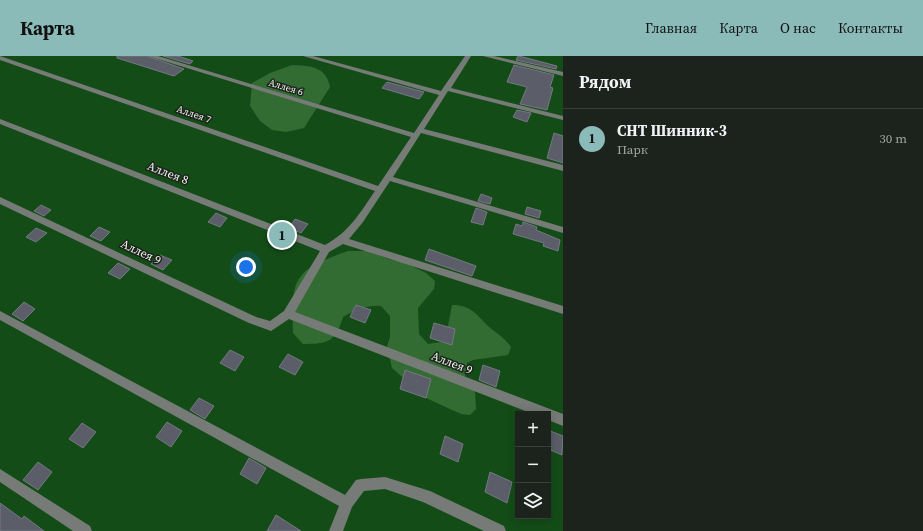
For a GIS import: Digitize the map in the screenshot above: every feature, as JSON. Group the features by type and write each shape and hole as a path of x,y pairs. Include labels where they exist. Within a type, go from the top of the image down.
{"lane":[{"name":"Аллея 6","path":"151,56 418,133 563,168"},
{"path":"306,56 445,92 563,118"},
{"path":"486,56 563,74"},
{"path":"288,314 326,249 342,240 360,220 445,92 466,57"},
{"name":"Аллея 7","path":"0,58 380,190"},
{"name":"Аллея 8","path":"0,121 326,249"},
{"path":"388,178 563,230"},
{"name":"Аллея 9","path":"0,200 253,320 271,326 288,314 563,420"},
{"path":"342,240 563,310"},
{"path":"0,315 347,502"},
{"path":"0,475 85,531"},
{"path":"336,531 347,502 361,485 385,483 425,496 499,531"}],"green space":[{"path":"0,56 563,56 563,531 0,531"},
{"path":"292,65 316,68 325,75 330,87 304,128 286,132 272,130 260,121 250,106 252,83 270,73"},
{"path":"348,251 368,251 388,259 406,263 426,273 435,281 434,289 418,308 419,334 428,344 442,342 447,331 452,305 459,305 473,311 509,344 511,347 508,355 473,360 467,363 465,378 475,392 476,409 470,415 461,414 426,398 392,368 387,347 390,337 390,316 381,306 362,308 343,317 334,337 325,342 303,344 293,333 293,299 295,287 300,278 306,271 316,264"}],"building":[{"path":"117,56 147,56 184,69 174,76 117,58"},
{"path":"163,56 178,56 193,61 190,64"},
{"path":"518,56 557,66 556,69 516,60"},
{"path":"514,65 554,75 550,87 553,88 547,110 520,104 527,87 507,82"},
{"path":"387,82 424,92 419,99 382,88"},
{"path":"517,110 531,113 527,122 513,117"},
{"path":"554,133 563,136 563,163 547,158"},
{"path":"481,194 492,198 490,204 478,201"},
{"path":"41,205 51,210 44,216 34,211"},
{"path":"527,207 541,211 539,218 525,214"},
{"path":"476,208 487,212 483,225 471,222"},
{"path":"216,213 227,218 220,227 208,222"},
{"path":"295,219 308,224 301,233 289,228"},
{"path":"523,222 537,227 536,230 560,240 558,251 543,246 544,243 513,234 516,224 522,226"},
{"path":"99,227 110,232 101,241 90,236"},
{"path":"36,228 47,233 36,242 26,237"},
{"path":"429,249 476,266 472,276 425,260"},
{"path":"160,255 172,260 163,270 151,264"},
{"path":"118,263 130,269 120,279 108,273"},
{"path":"24,302 35,309 23,321 12,314"},
{"path":"356,305 371,310 365,323 350,317"},
{"path":"434,323 455,329 452,345 430,338"},
{"path":"230,350 244,357 235,371 220,363"},
{"path":"288,354 303,362 295,375 279,367"},
{"path":"483,365 500,371 496,387 479,380"},
{"path":"405,370 431,379 426,398 400,389"},
{"path":"199,398 214,406 205,419 190,410"},
{"path":"167,422 182,431 171,447 156,437"},
{"path":"82,423 96,432 83,448 69,439"},
{"path":"551,431 563,436 562,455 551,450"},
{"path":"445,436 463,444 458,462 440,454"},
{"path":"249,458 266,468 257,484 240,474"},
{"path":"38,462 52,472 38,490 23,480"},
{"path":"490,472 512,482 507,503 485,492"},
{"path":"0,503 22,519 24,516 44,531 0,531"},
{"path":"276,515 301,531 267,531"}],"place":[{"name":"СНТ Шинник-3","path":"282,235"}]}
